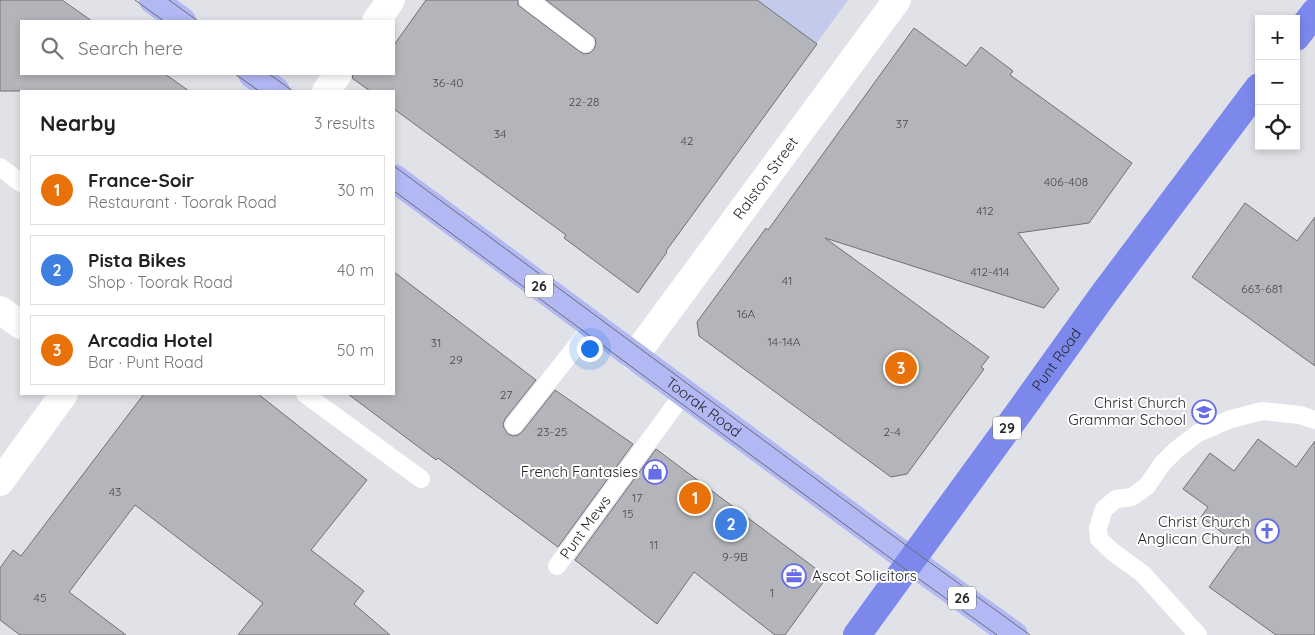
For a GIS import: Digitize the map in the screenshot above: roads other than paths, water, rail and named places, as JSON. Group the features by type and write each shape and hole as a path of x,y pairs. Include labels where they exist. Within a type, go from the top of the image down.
{"highway":[{"path":"1300,32 1314,15"},
{"name":"Punt Road","path":"857,635 1103,295 1255,92"}],"main road":[{"path":"153,0 181,20"},
{"path":"253,75 275,90"},
{"name":"Toorak Road","path":"395,179 634,357 1014,635"}],"street":[{"path":"377,20 391,0"},
{"name":"Ralston Street","path":"634,357 897,0"},
{"path":"327,90 337,75"},
{"path":"0,310 20,324"},
{"path":"0,482 63,395"}],"lane":[{"path":"528,0 585,43"},
{"path":"0,167 20,182"},
{"path":"514,425 593,325"},
{"name":"Punt Mews","path":"557,566 684,393"},
{"path":"306,395 421,479"},
{"path":"1198,635 1143,574 1099,539 1098,528 1104,509 1116,499 1132,497 1146,486 1162,464 1198,433 1231,419 1262,411 1300,415 1315,420"}],"tram line":[{"path":"135,0 163,20"},
{"path":"169,0 197,20"},
{"path":"236,75 258,90"},
{"path":"270,75 292,90"},
{"path":"395,167 874,522 1030,635"},
{"path":"395,192 997,635"}],"place":[{"name":"Arcadia Hotel","path":"901,368"},
{"name":"Christ Church Grammar School","path":"1204,412"},
{"name":"French Fantasies","path":"655,472"},
{"name":"France-Soir","path":"695,498"},
{"name":"Pista Bikes","path":"731,524"},
{"name":"Christ Church Anglican Church","path":"1267,531"},
{"name":"Ascot Solicitors","path":"794,576"}]}
